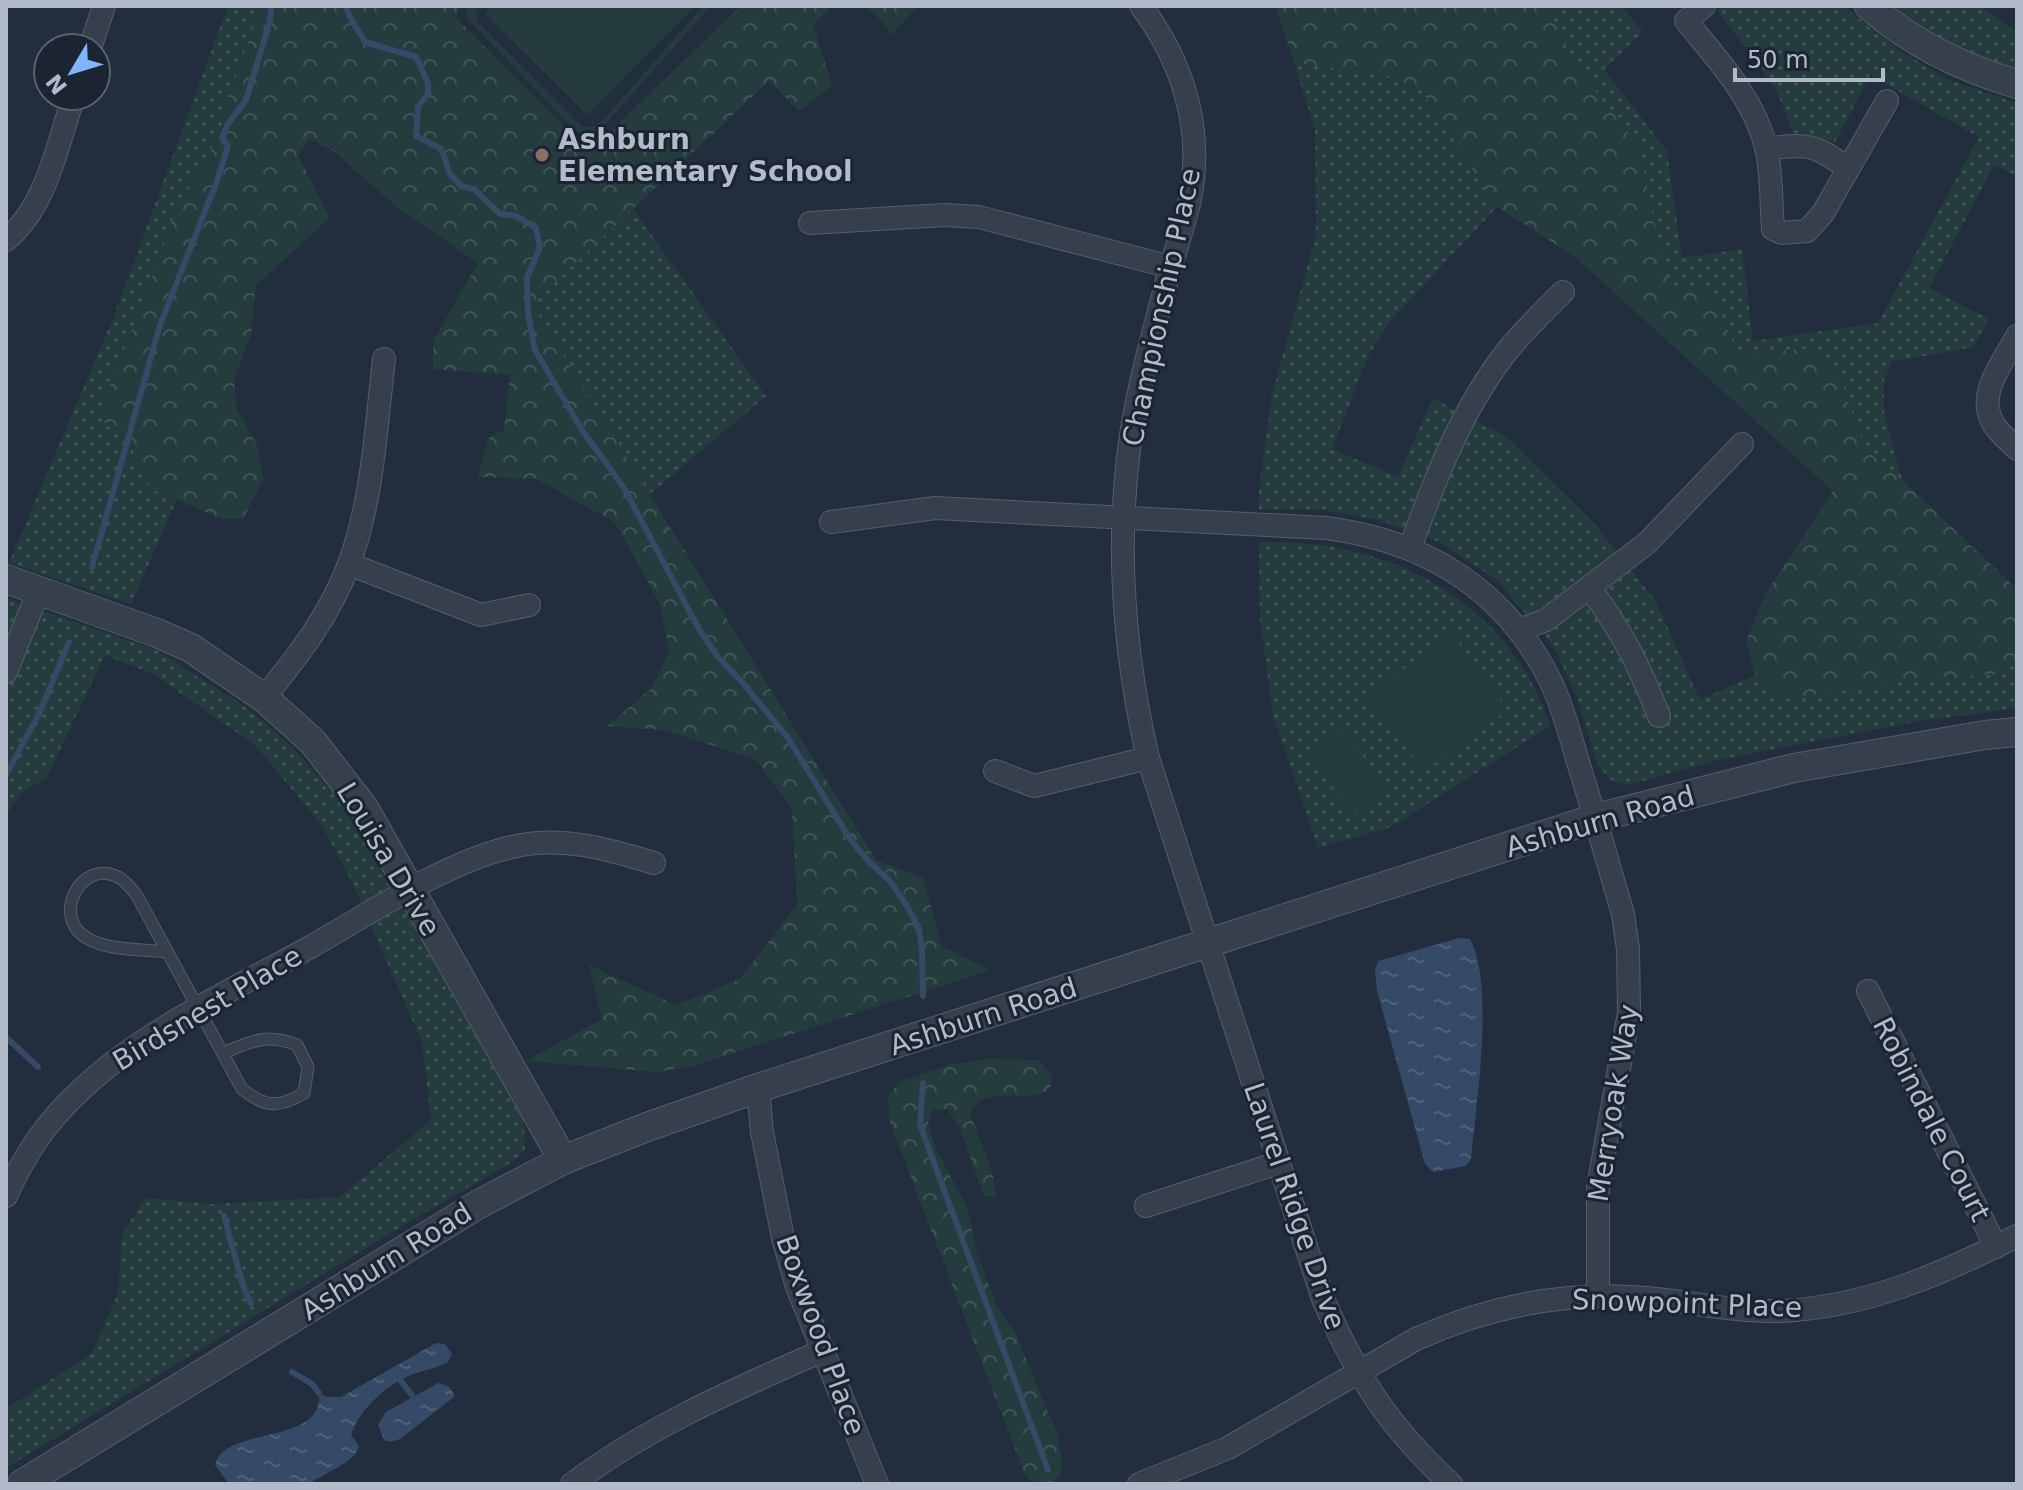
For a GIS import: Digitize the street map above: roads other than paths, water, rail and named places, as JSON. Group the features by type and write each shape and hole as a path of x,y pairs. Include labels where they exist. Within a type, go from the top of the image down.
{"street":[{"path":"95,32 104,6"},
{"name":"Championship Place","path":"1141,6 1162,35 1177,65 1188,98 1194,165 1190,198 1136,406 1123,518 1122,591 1126,642 1148,758 1207,944"},
{"path":"1704,6 1686,21 1739,86 1754,113 1766,149 1773,229 1782,233 1807,231 1823,213 1887,101"},
{"path":"1869,6 1907,37 1941,56 1979,73 2017,84"},
{"path":"6,240 26,220 42,192 69,112"},
{"path":"1766,149 1812,146 1848,169"},
{"path":"810,223 945,215 979,217 1171,267"},
{"path":"1410,548 1455,435 1478,392 1506,352 1563,292"},
{"path":"2017,336 1987,394 1987,407 1995,426 2017,449"},
{"path":"264,698 306,647 349,564 368,488 384,359"},
{"path":"1519,630 1546,620 1659,532 1742,444"},
{"name":"Merryoak Way","path":"831,522 935,508 1358,532 1410,548 1455,572 1479,590 1519,630 1538,658 1556,694 1623,914 1630,984 1626,1041 1598,1188 1598,1296"},
{"path":"349,564 481,615 529,605"},
{"name":"Louisa Drive","path":"6,579 191,648 264,698 313,742 364,808 563,1160"},
{"path":"1589,587 1624,636 1659,716"},
{"path":"6,672 39,590"},
{"name":"Ashburn Road","path":"22,1484 479,1204 563,1160 647,1127 758,1088 1596,818 1794,768 2017,732"},
{"path":"995,771 1034,786 1148,758"},
{"name":"Birdsnest Place","path":"6,1196 25,1155 50,1122 83,1088 127,1051 411,890 484,855 537,843 584,844 654,863"},
{"name":"Laurel Ridge Drive","path":"1207,944 1323,1299 1358,1372 1386,1417 1420,1456 1451,1484"},
{"name":"Robindale Court","path":"1868,991 1996,1247"},
{"name":"Boxwood Place","path":"758,1088 762,1132 783,1238 797,1287 877,1484"},
{"path":"1146,1206 1278,1163"},
{"name":"Snowpoint Place","path":"1139,1484 1228,1448 1416,1339 1470,1317 1532,1302 1598,1296 1648,1298 1743,1310 1818,1307 1862,1300 1905,1288 2017,1236"},
{"path":"572,1484 640,1438 692,1409 824,1350"}],"lane":[{"path":"166,952 109,945 86,938 71,923 74,892 84,879 99,872 120,877 136,894 242,1089 257,1101 284,1105 304,1093 308,1067 297,1045 276,1038 249,1042 223,1053"}],"water":[{"path":"1460,938 1470,939 1477,959 1483,1015 1471,1159 1466,1166 1433,1172 1425,1164 1377,991 1375,971 1378,961"},
{"path":"436,1343 445,1344 452,1354 448,1362 403,1378 376,1398 351,1435 359,1446 355,1455 308,1484 229,1484 215,1465 222,1453 236,1444 291,1429 307,1421 317,1410 319,1393 326,1397 341,1397"},
{"path":"438,1383 449,1387 454,1397 400,1439 391,1442 384,1440 378,1425 386,1412"}],"waterway":[{"path":"92,567 160,325 217,181 228,146 222,138 227,125 246,100 272,6"},
{"path":"346,6 365,42 416,57 428,83 428,93 418,107 416,136 440,148 449,173 461,186 474,189 500,214 516,216 536,228 540,247 527,278 528,314 535,350 582,430 624,488 700,631 718,657 788,738 850,839 890,881 907,906 919,929 923,996"},
{"path":"6,775 39,714 69,642"},
{"path":"6,1037 38,1067"},
{"path":"923,1083 920,1125 1048,1470"},
{"path":"224,1216 243,1286 251,1303"},
{"path":"292,1372 312,1384 319,1393"},
{"path":"400,1380 412,1395"}],"place":[{"name":"Ashburn Elementary School","path":"542,155"}]}
